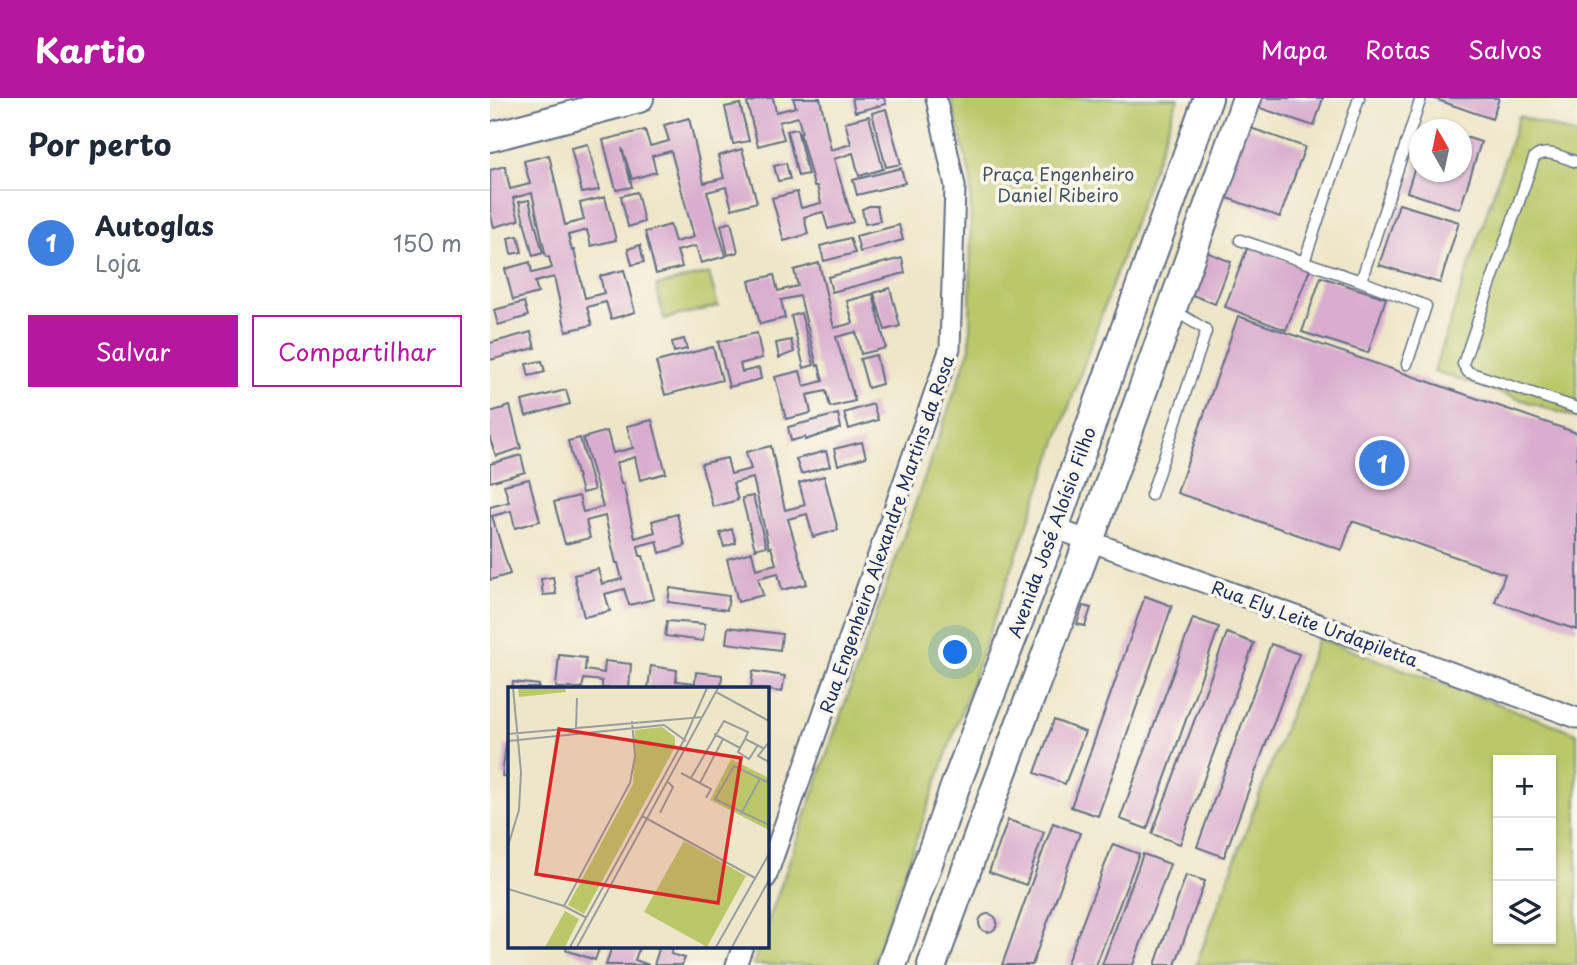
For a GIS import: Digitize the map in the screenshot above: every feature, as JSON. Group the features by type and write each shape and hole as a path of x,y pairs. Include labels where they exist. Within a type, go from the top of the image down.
{"street":[{"path":"490,137 585,105 639,98"},
{"name":"Rua Engenheiro Alexandre Martins da Rosa","path":"768,872 950,348 956,186 936,98"},
{"name":"Avenida José Aloísio Filho","path":"892,965 955,787 1054,528 1208,98"},
{"path":"932,965 1089,541 1247,98"},
{"name":"Rua Ely Leite Urdapiletta","path":"1054,528 1577,718"},
{"path":"736,965 742,948"}],"lane":[{"path":"1304,262 1359,98"},
{"path":"1361,281 1421,98"},
{"path":"1577,162 1546,152 1539,153 1534,158 1462,364 1468,372 1577,408"},
{"path":"1240,240 1426,306 1407,364"},
{"path":"1151,495 1206,332 1205,328 1172,309"}],"green space":[{"name":"Praça Engenheiro Daniel Ribeiro","path":"951,98 1178,98 872,965 753,965 758,948 768,948 768,922 970,348 971,180"},
{"path":"1519,116 1577,135 1577,418 1434,371"},
{"path":"709,273 718,306 664,319 656,286"},
{"path":"1318,638 1577,733 1577,965 1196,965"}],"building":[{"path":"773,98 776,112 796,107 793,98 820,98 831,150 851,144 845,122 869,116 883,169 859,176 853,153 834,159 853,222 828,229 823,212 804,217 808,234 784,241 772,198 797,192 801,208 821,203 817,186 814,186 798,117 779,122 784,139 758,146 747,103"},
{"path":"852,98 884,98 886,104 855,112"},
{"path":"1254,98 1323,98 1314,126 1251,105"},
{"path":"1432,98 1499,98 1492,119"},
{"path":"740,104 749,141 733,144 725,107"},
{"path":"886,109 901,164 886,167 872,113"},
{"path":"689,118 704,183 724,178 718,156 742,149 757,202 732,209 726,187 707,192 726,256 701,263 696,246 677,251 682,267 656,274 645,232 670,225 675,242 694,237 671,151 652,156 656,172 632,179 622,148 632,187 616,190 603,140 645,130 650,146 669,141 664,125"},
{"path":"1245,126 1305,147 1280,217 1219,195"},
{"path":"797,129 808,174 798,176 787,131"},
{"path":"1472,139 1481,142 1472,171"},
{"path":"588,144 599,190 582,193 571,148"},
{"path":"549,155 565,225 584,220 580,203 605,197 616,240 591,246 587,230 568,235 585,298 604,293 600,276 624,270 635,312 611,319 606,302 587,307 592,325 566,331 554,277 535,282 538,293 513,300 505,269 530,262 532,273 552,268 549,257 546,257 532,193 513,198 519,220 494,227 490,213 490,170 505,166 510,189 530,184 524,161"},
{"path":"786,163 790,179 778,181 774,166"},
{"path":"901,168 905,183 857,195 853,180"},
{"path":"1410,182 1468,182 1460,209 1407,192"},
{"path":"637,192 644,222 628,227 621,196"},
{"path":"529,200 543,253 533,256 519,202"},
{"path":"1399,204 1459,222 1440,283 1379,265"},
{"path":"877,206 880,221 865,224 862,209"},
{"path":"731,222 738,252 728,255 721,225"},
{"path":"899,225 903,240 860,252 856,236"},
{"path":"518,236 522,252 511,254 508,238"},
{"path":"850,238 855,253 824,261 820,246"},
{"path":"640,245 644,262 632,265 628,249"},
{"path":"1248,246 1310,269 1286,330 1225,307"},
{"path":"1207,252 1231,262 1215,304 1190,294"},
{"path":"902,258 905,273 832,292 828,277"},
{"path":"819,263 834,328 853,323 847,301 873,294 886,348 861,354 856,332 836,337 855,401 830,407 826,391 807,395 811,413 786,419 775,377 800,371 804,386 823,381 819,365 817,366 800,296 781,300 785,318 760,324 749,281 774,275 778,291 798,286 794,270"},
{"path":"1321,277 1386,298 1368,353 1302,332"},
{"path":"890,288 900,326 885,330 874,293"},
{"path":"524,302 528,316 498,325 494,310"},
{"path":"801,313 814,365 804,368 791,316"},
{"path":"1238,316 1577,433 1577,630 1495,602 1505,574 1352,521 1342,550 1177,493"},
{"path":"531,332 535,348 490,360 490,343"},
{"path":"757,333 762,358 740,364 742,372 759,368 761,379 729,387 718,342"},
{"path":"684,339 687,349 674,352 672,342"},
{"path":"791,340 794,352 779,358 776,343"},
{"path":"713,347 722,380 665,395 656,362"},
{"path":"876,355 882,384 868,388 860,359"},
{"path":"542,361 545,372 529,376 526,364"},
{"path":"566,390 570,404 526,416 522,401"},
{"path":"873,404 878,420 849,429 844,413"},
{"path":"510,406 521,448 496,456 490,439 490,412"},
{"path":"838,414 841,428 805,440 805,437 791,441 788,427"},
{"path":"652,420 666,473 640,480 635,457 616,463 635,538 655,532 652,521 677,514 685,546 660,553 657,541 638,546 654,599 629,605 624,589 605,594 610,611 584,617 574,575 598,569 602,584 622,579 618,563 605,516 586,521 590,538 565,544 554,502 579,496 583,512 603,507 583,438 607,431 613,453 633,448 627,426"},
{"path":"580,438 594,490 582,493 568,441"},
{"path":"862,442 866,457 838,465 834,449"},
{"path":"771,446 785,510 805,505 799,483 824,476 838,530 813,537 807,514 788,519 807,584 782,590 778,573 758,578 763,595 738,602 727,559 752,552 756,569 776,564 771,547 769,548 753,478 733,483 738,500 713,507 701,464 727,458 731,474 751,469 746,452"},
{"path":"826,451 830,466 801,474 796,459"},
{"path":"521,455 525,472 490,482 490,464"},
{"path":"529,479 540,521 515,528 511,511 492,516 510,574 490,580 490,507 509,502 504,485"},
{"path":"753,496 766,546 755,549 742,498"},
{"path":"732,529 736,543 724,547 720,533"},
{"path":"553,577 556,594 543,595 541,579"},
{"path":"670,588 729,596 727,610 668,602"},
{"path":"1145,596 1172,606 1098,816 1071,807"},
{"path":"1083,606 1091,608 1085,626 1077,624"},
{"path":"1193,618 1219,627 1147,829 1120,819"},
{"path":"667,621 705,624 703,641 665,636"},
{"path":"728,627 782,634 780,650 726,643"},
{"path":"1227,633 1254,643 1180,844 1152,834"},
{"path":"1271,644 1299,654 1224,857 1197,847"},
{"path":"559,655 586,658 585,670 604,673 605,661 631,664 629,687 602,687 602,681 584,679 582,687 556,687"},
{"path":"651,666 677,670 676,681 695,683 696,672 722,675 721,687 648,687"},
{"path":"753,671 785,676 782,692 768,690 768,687 751,687"},
{"path":"513,682 539,685 539,687 512,687"},
{"path":"1054,720 1085,732 1065,784 1035,773"},
{"path":"506,744 508,777 502,776"},
{"path":"1008,820 1044,832 1026,885 989,872"},
{"path":"1053,823 1080,833 1032,965 1002,965"},
{"path":"1113,844 1139,854 1096,965 1066,965"},
{"path":"1143,854 1170,864 1133,965 1102,965"},
{"path":"1186,875 1205,881 1175,965 1155,965"},
{"path":"988,914 994,917 997,923 994,929 988,932 982,929 979,923 982,917"},
{"path":"566,948 599,948 595,960"},
{"path":"611,948 639,948 635,960 649,965 606,965"},
{"path":"656,948 672,948 671,954 685,958 682,965 654,965 659,949"}],"place":[{"name":"Autoglas","path":"1382,463"}]}
